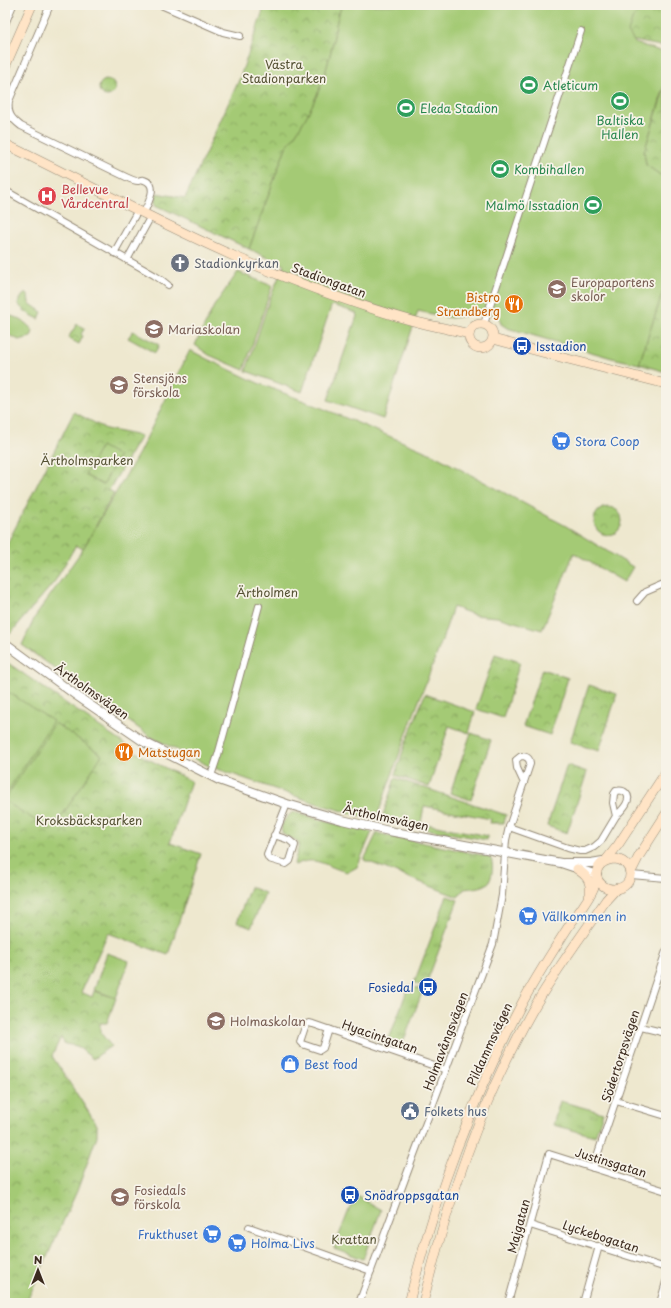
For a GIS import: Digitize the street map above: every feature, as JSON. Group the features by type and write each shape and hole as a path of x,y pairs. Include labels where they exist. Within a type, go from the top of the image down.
{"main road":[{"path":"5,67 32,5"},
{"name":"Stadiongatan","path":"5,144 234,256 314,289 415,321 469,334"},
{"path":"484,324 492,331 493,339 488,346 483,348 472,343 469,334 470,330 476,325 484,324"},
{"path":"493,339 666,384"},
{"path":"597,876 598,867 618,845 666,772"},
{"path":"617,888 628,882 646,846 666,814"},
{"name":"Ärtholmsvägen","path":"604,860 613,858 620,860 627,866 631,874"},
{"path":"577,869 589,880 590,893"},
{"name":"Ärtholmsvägen","path":"597,876 599,881 607,887 617,888"},
{"name":"Pildammsvägen","path":"409,1303 435,1211 462,1134 520,1006 590,893 597,876"},
{"name":"Pildammsvägen","path":"423,1303 442,1232 475,1132 487,1101 532,1010 565,957 606,900 617,888"}],"street":[{"path":"5,24 13,5"},
{"path":"50,5 9,102 8,108 10,115 21,126 134,181 144,180 149,182 153,190 127,260"},
{"path":"161,5 223,32 240,36"},
{"path":"484,324 581,31"},
{"path":"6,191 168,285"},
{"path":"114,253 144,213"},
{"path":"637,601 645,592 666,583"},
{"path":"211,776 259,606"},
{"name":"Ärtholmsvägen","path":"5,643 144,742 211,776 287,804 362,826 561,863 587,871 597,876"},
{"name":"Holmavångsvägen","path":"359,1303 493,944 502,895 505,852 509,827 524,782"},
{"path":"274,835 289,840 295,845 290,861 286,864 267,857 274,835 287,804"},
{"path":"509,827 568,848 585,851 594,847 601,841 616,816"},
{"name":"Ärtholmsvägen","path":"561,863 604,860"},
{"path":"631,874 666,878"},
{"name":"Södertorpsvägen","path":"593,1168 666,953"},
{"name":"Hyacintgatan","path":"329,1029 320,1050 300,1042 306,1024 309,1023 329,1029 446,1070"},
{"path":"641,1027 666,1034"},
{"path":"616,1101 666,1116"},
{"name":"Justinsgatan","path":"549,1154 666,1191"},
{"name":"Majgatan","path":"508,1303 549,1154"},
{"name":"Lyckebogatan","path":"530,1224 666,1268"},
{"path":"249,1227 371,1271"},
{"path":"583,1303 599,1246"},
{"path":"660,1303 666,1282"}],"green space":[{"name":"Västra Stadionparken","path":"265,5 342,5 326,71 318,94 307,117 286,147 249,249 156,205 156,193 185,198 239,80"},
{"path":"342,5 639,5 639,10 633,17 628,32 635,43 666,53 666,81 644,152 646,165 666,179 666,282 639,364 612,358 507,328 501,324 497,316 476,309 469,315 451,318 418,311 383,419 328,400 357,316 356,313 333,305 331,307 302,392 246,371 270,298 284,265 249,249 286,147 300,128 312,106 322,82"},
{"path":"639,5 666,5 666,47 625,39 631,20 639,10"},
{"path":"107,80 113,82 115,88 113,94 107,96 101,94 99,88 101,82"},
{"path":"664,90 666,91 666,179 646,165 644,152"},
{"path":"238,272 272,286 244,370 209,355 195,345 214,306"},
{"path":"666,282 666,372 639,364"},
{"path":"26,293 28,295 29,303 42,312 39,319 24,311 18,303 22,296"},
{"path":"5,315 17,318 27,325 33,331 31,337 19,340 5,333"},
{"path":"77,324 85,328 81,334 83,336 79,344 68,338"},
{"path":"133,331 159,345 155,353 128,338"},
{"name":"Ärtholmen","path":"190,350 258,383 432,454 566,526 633,567 624,582 574,553 542,630 497,617 475,615 453,607 376,820 318,804 209,766 151,737 22,645 35,617 83,549 139,453"},
{"name":"Ärtholmsparken","path":"74,412 106,429 141,436 109,490 114,493 83,549 76,545 55,581 10,634 5,629 5,548"},
{"path":"101,446 119,456 103,485 85,475"},
{"path":"608,507 618,511 622,521 618,531 608,535 598,531 594,521 598,511"},
{"path":"495,654 520,662 503,718 476,709"},
{"name":"Kroksbäcksparken","path":"5,661 142,756 191,781 170,843 201,854 168,955 108,933 81,992 92,997 94,991 116,998 107,1023 100,1023 100,1032 111,1046 93,1059 77,1046 65,1044 61,1037 52,1056 97,1125 97,1136 77,1191 26,1303 19,1303 5,1298"},
{"path":"542,669 568,678 550,735 523,726"},
{"path":"589,685 617,694 599,751 570,742"},
{"path":"5,690 53,721 5,795"},
{"path":"425,694 475,712 469,733 449,726 429,787 395,775"},
{"path":"55,723 102,755 52,831 5,801 5,799"},
{"path":"471,733 491,740 471,800 450,793"},
{"path":"567,765 587,772 567,833 547,826"},
{"path":"395,778 506,815 504,823 490,823 491,819 424,806 421,823 488,836 487,840 381,821"},
{"path":"294,812 327,822 372,832 357,867 348,872 316,861 303,862 295,865 299,844 298,842 284,835 281,829 285,819"},
{"path":"377,833 489,857 492,865 490,880 487,884 482,886 464,889 458,897 364,860"},
{"path":"250,887 265,893 251,928 237,922"},
{"path":"447,896 458,900 425,987 414,983"},
{"path":"107,953 129,961 116,998 94,990"},
{"path":"409,985 423,990 401,1048 372,1038 374,1033 389,1039"},
{"path":"560,1101 603,1113 595,1136 553,1125"},
{"name":"Krattan","path":"357,1196 381,1210 363,1259 334,1248 349,1210"}],"place":[{"name":"Atleticum","path":"529,85"},
{"name":"Baltiska Hallen","path":"620,101"},
{"name":"Eleda Stadion","path":"406,108"},
{"name":"Kombihallen","path":"500,169"},
{"name":"Bellevue Vårdcentral","path":"47,196"},
{"name":"Malmö Isstadion","path":"593,205"},
{"name":"Stadionkyrkan","path":"180,263"},
{"name":"Europaportens skolor","path":"557,289"},
{"name":"Bistro Strandberg","path":"514,304"},
{"name":"Mariaskolan","path":"154,329"},
{"name":"Isstadion","path":"522,346"},
{"name":"Stensjöns förskola","path":"119,385"},
{"name":"Stora Coop","path":"561,441"},
{"name":"Matstugan","path":"124,752"},
{"name":"Vällkommen in","path":"528,916"},
{"name":"Fosiedal","path":"428,987"},
{"name":"Holmaskolan","path":"216,1021"},
{"name":"Best food","path":"290,1064"},
{"name":"Folkets hus","path":"410,1111"},
{"name":"Snödroppsgatan","path":"350,1195"},
{"name":"Fosiedals förskola","path":"120,1197"},
{"name":"Frukthuset","path":"212,1234"},
{"name":"Holma Livs","path":"237,1243"}]}
